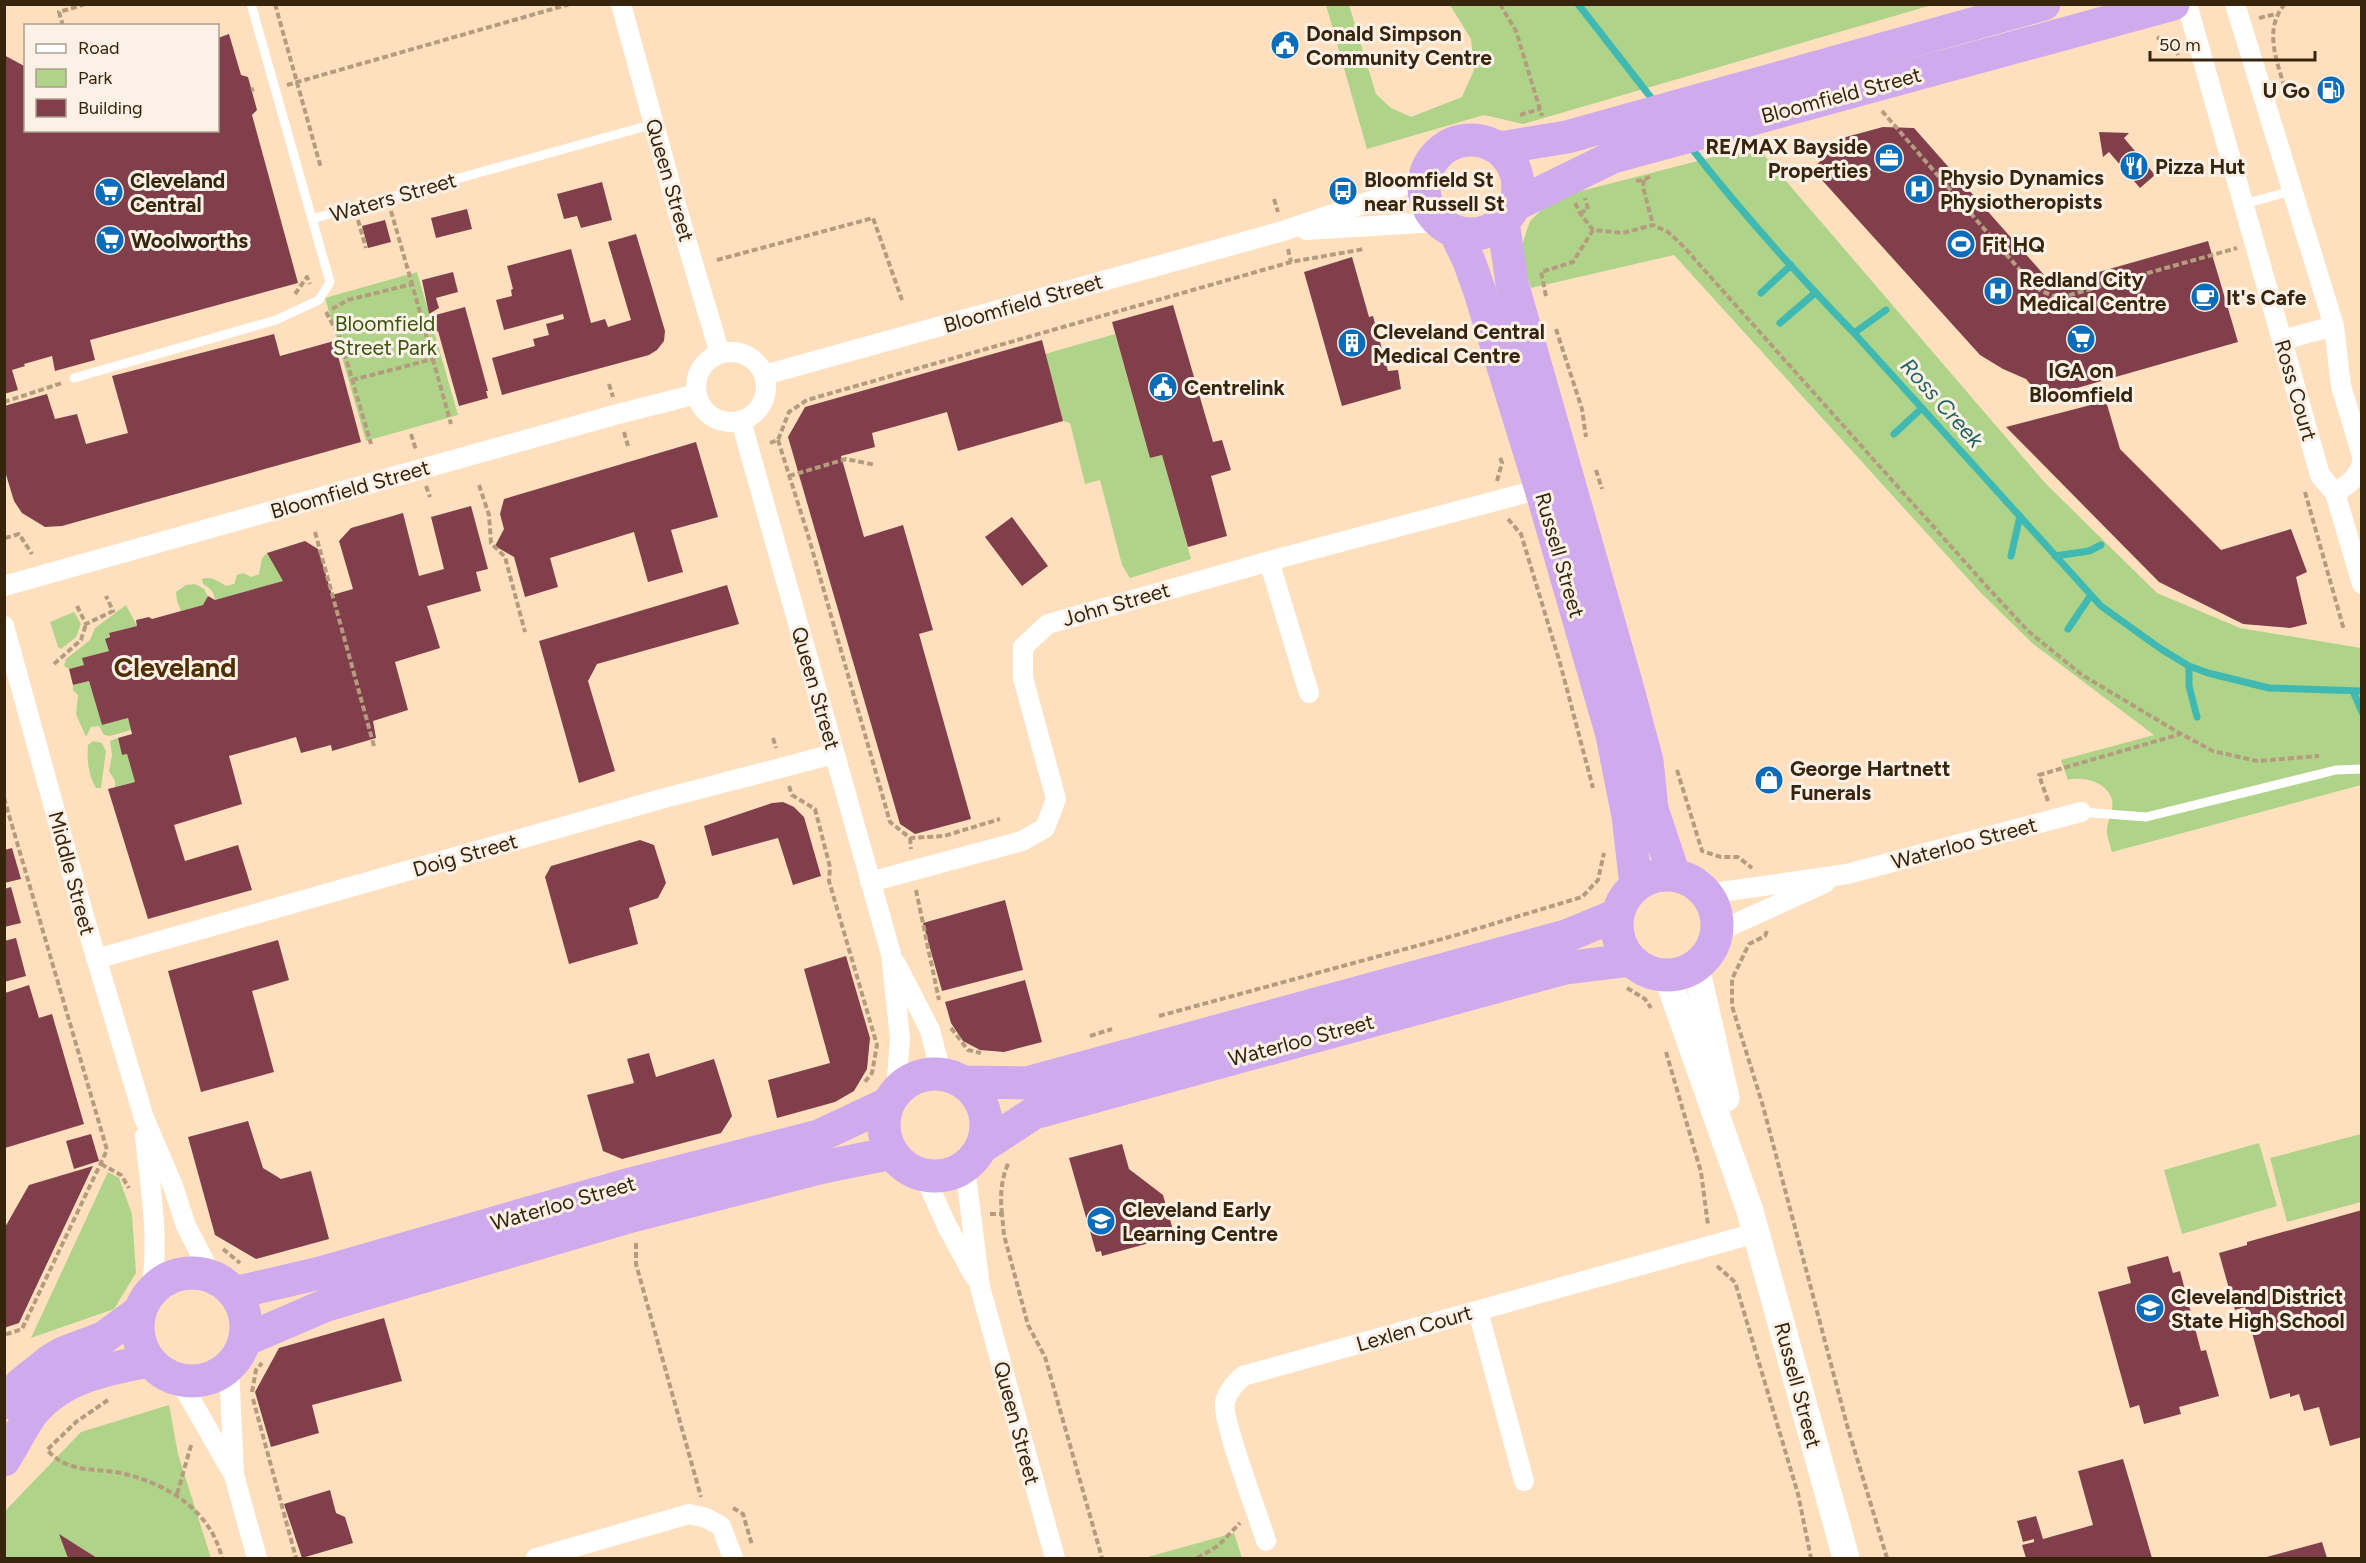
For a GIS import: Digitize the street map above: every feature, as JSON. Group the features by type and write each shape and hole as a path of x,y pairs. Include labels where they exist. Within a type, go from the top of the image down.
{"highway":[{"name":"Bloomfield Street","path":"1643,153 1695,102 2044,4"},
{"name":"Bloomfield Street","path":"1509,214 1613,157 1643,153 1719,128 2173,4"},
{"name":"Bloomfield Street","path":"1499,148 1568,137 1643,153"},
{"path":"1466,139 1480,140 1499,148 1510,160 1517,174 1519,190 1509,214 1493,230 1468,235 1447,227 1425,200 1425,175 1431,161 1440,150 1466,139"},
{"name":"Russell Street","path":"1509,214 1647,761 1652,809 1674,875"},
{"name":"Russell Street","path":"1447,227 1469,261 1480,292 1541,489 1612,735 1628,816 1636,885"},
{"path":"1674,875 1691,881 1707,894 1717,914 1717,932 1709,954 1681,972 1624,973 1618,939 1617,915 1623,899 1636,885 1650,877 1674,875"},
{"name":"Waterloo Street","path":"953,1078 1027,1083 1566,936 1617,915"},
{"name":"Waterloo Street","path":"986,1157 1034,1113 1565,968 1624,973"},
{"path":"925,1074 953,1078 975,1092 982,1104 987,1118 986,1157 952,1174 924,1176 911,1171 892,1153 885,1138 883,1121 892,1098 909,1080 925,1074"},
{"name":"Waterloo Street","path":"229,1271 320,1273 623,1186 819,1136 892,1098"},
{"name":"Waterloo Street","path":"257,1347 324,1306 632,1216 823,1167 892,1153"},
{"path":"7,1395 51,1360 103,1338 145,1301 164,1280 179,1274 229,1271 243,1307 246,1323 257,1347 239,1355 229,1367 214,1377 198,1382 180,1381 163,1374 149,1361 140,1346 137,1328 145,1301"},
{"path":"4,1460 33,1413 60,1388 95,1372 149,1361"}],"main road":[{"name":"Russell Street","path":"1681,972 1846,1558"}],"street":[{"name":"Queen Street","path":"621,4 720,354"},
{"name":"Ross Court","path":"2187,4 2320,475 2336,493 2361,584"},
{"path":"2235,4 2334,326 2341,386 2361,456"},
{"name":"Bloomfield Street","path":"764,375 1283,231 1374,200 1425,175"},
{"name":"Bloomfield Street","path":"1283,231 1447,227"},
{"path":"2282,340 2334,326"},
{"path":"720,354 741,354 759,366 764,375 765,398 760,408 752,416 741,421 718,420 701,405 697,394 699,374 704,366 720,354"},
{"name":"Bloomfield Street","path":"4,586 618,414 697,394"},
{"name":"Queen Street","path":"741,421 891,954 900,1038 892,1098"},
{"path":"2336,493 2360,472 2361,462"},
{"name":"John Street","path":"870,882 1022,841 1044,828 1056,799 1023,678 1023,647 1048,624 1269,561 1541,489"},
{"path":"1269,561 1309,693"},
{"name":"Middle Street","path":"4,626 96,959 144,1118 173,1186 186,1226 229,1271"},
{"name":"Doig Street","path":"96,959 661,799 834,754"},
{"name":"Waterloo Street","path":"1707,894 1847,874 2081,812"},
{"name":"Waterloo Street","path":"1717,932 1847,874"},
{"name":"Queen Street","path":"891,954 953,1078"},
{"name":"Middle Street","path":"144,1118 156,1236 156,1264 145,1301"},
{"name":"Queen Street","path":"986,1157 971,1219 980,1287 1055,1558"},
{"name":"Queen Street","path":"924,1176 947,1226 980,1287"},
{"name":"Lexlen Court","path":"1266,1541 1228,1426 1224,1404 1230,1389 1243,1376 1708,1247 1753,1222"},
{"path":"1478,1311 1524,1481"},
{"path":"229,1367 234,1475 257,1558"},
{"path":"180,1381 234,1475"},
{"path":"536,1558 689,1514 706,1518 721,1526 734,1558"}],"lane":[{"name":"Waters Street","path":"251,4 312,219 654,124"},
{"path":"2244,204 2291,191"},
{"path":"74,378 276,320 319,300 330,282 312,219"},
{"path":"2081,812 2146,817 2336,770 2361,770"}],"path":[{"path":"62,24 59,12 86,4"},
{"path":"275,4 321,168"},
{"path":"275,88 570,4"},
{"path":"1500,4 1516,30 1542,116"},
{"path":"2156,37 2176,50 2180,61"},
{"path":"1870,113 1893,107"},
{"path":"1520,115 1540,109"},
{"path":"1882,110 2025,276 2041,291 2059,298 2238,248"},
{"path":"1626,181 1643,153"},
{"path":"1643,153 1642,187 1653,225"},
{"path":"1572,197 1580,213 1593,230 1623,233 1653,225 1668,232 1682,245 1982,582 2028,631 2082,675 2213,751 2257,761 2327,756"},
{"path":"387,198 451,424"},
{"path":"354,208 366,248"},
{"path":"1580,213 1588,209"},
{"path":"717,260 873,218 902,300"},
{"path":"1526,278 1573,262 1593,230"},
{"path":"2235,238 2241,259"},
{"path":"1000,819 944,836 910,838 890,822 778,440 789,411 807,400 1291,262 1369,248"},
{"path":"1526,278 1537,261"},
{"path":"276,320 307,277 340,338 371,444"},
{"path":"326,312 348,300 412,284"},
{"path":"352,380 433,359"},
{"path":"4,402 41,392 74,378"},
{"path":"770,443 778,440"},
{"path":"1498,448 1502,463 1496,478 1499,500 1504,514 1521,534 1560,663 1587,774 1594,792"},
{"path":"789,476 846,459 876,465"},
{"path":"478,485 489,515 491,543 505,557 525,632"},
{"path":"2305,490 2344,630"},
{"path":"315,532 374,746"},
{"path":"5,538 19,534 32,554"},
{"path":"86,624 113,611 106,596"},
{"path":"54,664 81,640 86,624 77,606"},
{"path":"2054,819 2039,775 2181,734"},
{"path":"773,738 792,795 815,809 830,867 828,880 877,1045 872,1073 858,1090"},
{"path":"4,798 107,1150 22,1329 4,1335"},
{"path":"910,838 918,904 941,1004"},
{"path":"1149,1020 1453,936 1582,897 1598,880 1605,846"},
{"path":"1624,973 1627,988 1645,999 1653,1011"},
{"path":"949,1025 968,1050 984,1054"},
{"path":"1081,1040 1097,1032 1119,1028"},
{"path":"1663,1042 1701,1173 1707,1215 1708,1247 1712,1261 1735,1282 1798,1494 1811,1558"},
{"path":"986,1157 1004,1171 1000,1201 1004,1235 1028,1325 1045,1357 1102,1558"},
{"path":"101,1164 121,1175 132,1193"},
{"path":"971,1219 990,1214 1002,1214"},
{"path":"632,1216 636,1263 706,1518"},
{"path":"257,1347 252,1394 296,1558"},
{"path":"110,1398 76,1422 47,1450 77,1469 125,1474 177,1494 198,1511 219,1545 222,1558"},
{"path":"177,1494 192,1440"},
{"path":"1197,1558 1218,1546 1256,1507"}],"green space":[{"path":"1326,5 1349,5 1376,94 1391,108 1411,117 1462,97 1474,70 1471,39 1450,5 1932,5 1523,124 1484,115 1367,149"},
{"path":"1756,146 2046,484 2157,593 2240,628 2361,648 2361,785 2112,852 2107,831 2112,808 2109,794 2094,782 2081,779 2068,780 2061,760 2154,735 2032,643 1981,593 1674,255 1531,288 1520,251 1530,221 1554,198"},
{"name":"Bloomfield Street Park","path":"417,272 458,415 366,441 325,298"},
{"path":"1115,334 1150,458 1162,455 1191,559 1130,578 1122,565 1100,480 1085,484 1070,423 1063,421 1045,354"},
{"path":"267,553 283,581 215,600 211,590 203,584 202,579 209,578 226,586 234,584 237,575 243,573 251,577 259,574 262,558"},
{"path":"195,584 204,589 208,596 203,605 181,611 176,592 186,585"},
{"path":"126,605 137,626 109,633 109,651 83,658 84,665 69,669 64,666 66,659 90,640 95,628"},
{"path":"74,612 81,624 76,637 61,649 58,647 50,622"},
{"path":"89,681 102,725 128,718 131,730 110,736 104,735 99,726 91,727 86,737 76,714 78,695 73,690 73,685"},
{"path":"118,738 122,755 127,754 135,782 115,787 115,781 109,771 112,755 110,741"},
{"path":"93,741 102,743 106,751 101,788 96,788 89,767 88,745"},
{"path":"2361,1134 2361,1202 2287,1222 2270,1158"},
{"path":"2259,1143 2277,1206 2182,1234 2164,1170"},
{"path":"108,1172 119,1178 132,1214 136,1273 114,1309 31,1338"},
{"path":"169,1405 178,1454 211,1558 97,1558 60,1535 68,1558 5,1558 5,1511 81,1432"},
{"path":"1234,1533 1242,1558 1144,1558"}],"building":[{"path":"229,34 241,75 248,77 257,110 252,115 298,283 90,340 95,360 55,371 52,356 24,364 25,366 12,370 18,390 4,394 4,55 24,66 24,132 219,132 219,38"},
{"path":"1883,127 1914,128 2053,285 2208,241 2238,342 2042,398 2026,379 1980,355 1812,169 1846,137"},
{"name":"Pizza Hut","path":"2099,132 2129,133 2124,138 2155,175 2140,188 2109,152 2103,157"},
{"path":"602,182 612,220 581,228 577,216 564,219 557,194"},
{"path":"467,209 472,229 436,238 431,218"},
{"path":"385,220 391,242 368,248 362,226"},
{"path":"636,234 665,331 664,341 657,350 649,355 502,395 492,358 535,346 533,339 549,335 546,324 564,319 563,314 504,330 496,300 512,296 511,290 513,289 507,266 571,249 591,323 605,319 608,327 631,320 608,242"},
{"name":"Cleveland Central Medical Centre","path":"1352,257 1369,317 1373,316 1388,371 1398,370 1401,389 1342,406 1304,272"},
{"path":"453,272 458,292 436,298 439,308 429,314 422,280"},
{"name":"Centrelink","path":"1173,305 1213,442 1222,440 1231,470 1211,476 1227,536 1188,547 1162,455 1150,458 1112,322"},
{"path":"465,307 488,398 459,406 432,316"},
{"path":"274,334 280,356 334,341 361,442 62,526 45,527 22,513 14,501 4,468 4,406 47,394 55,419 77,414 86,444 128,433 112,376"},
{"path":"1042,340 1063,421 958,451 947,412 872,433 875,447 841,456 864,537 903,525 933,630 919,634 971,819 915,834 900,824 788,437 805,407"},
{"path":"2106,401 2120,449 2221,550 2291,529 2307,572 2296,577 2307,624 2290,628 2243,624 2159,582 2006,427"},
{"path":"696,442 718,517 671,530 683,572 648,582 634,532 550,558 558,587 525,597 514,557 495,546 504,529 500,514 504,499"},
{"path":"471,506 488,569 476,572 481,591 427,606 440,648 395,662 408,710 373,721 376,738 332,751 331,745 301,753 296,737 229,756 242,804 174,825 185,861 238,845 252,890 148,919 108,789 135,782 127,754 122,755 118,738 132,734 128,718 102,725 89,681 73,685 69,669 84,665 82,658 109,651 105,639 110,637 109,633 137,626 136,620 149,617 152,619 203,605 208,596 215,600 283,581 267,553 305,541 318,549 332,595 353,589 339,541 351,528 403,513 419,576 444,569 431,517"},
{"path":"1012,517 1048,566 1022,586 985,537"},
{"path":"727,585 739,624 597,664 588,681 615,771 579,783 539,641"},
{"path":"783,802 794,807 804,817 821,876 793,885 778,838 712,856 704,826 772,803"},
{"path":"640,840 654,845 666,883 658,898 629,908 638,944 569,964 545,877 551,866"},
{"path":"12,848 21,879 4,883 4,850"},
{"path":"11,887 21,923 4,927 4,889"},
{"path":"1005,900 1023,970 942,991 923,923"},
{"path":"16,938 26,976 4,982 4,941"},
{"path":"278,940 289,980 252,991 274,1072 201,1092 168,971"},
{"path":"846,956 870,1038 867,1069 854,1091 835,1102 777,1118 768,1080 830,1063 804,969"},
{"path":"1025,980 1042,1042 1004,1052 980,1050 963,1041 951,1023 945,1002"},
{"path":"29,985 39,1018 52,1014 84,1124 5,1148 5,993"},
{"path":"649,1053 656,1077 714,1059 732,1116 721,1133 622,1159 603,1151 587,1095 634,1083 627,1059"},
{"path":"248,1121 263,1168 281,1179 311,1171 329,1239 256,1259 215,1235 188,1137"},
{"path":"91,1134 99,1161 74,1169 66,1141"},
{"path":"1122,1144 1129,1169 1163,1195 1173,1230 1152,1236 1153,1242 1102,1256 1101,1251 1096,1252 1069,1158"},
{"path":"93,1166 19,1323 4,1328 4,1229 29,1185"},
{"path":"2362,1210 2362,1437 2330,1446 2319,1407 2304,1411 2299,1394 2290,1397 2290,1393 2270,1399 2245,1307 2235,1310 2219,1253 2247,1245 2247,1242"},
{"path":"2168,1256 2173,1273 2180,1271 2201,1351 2206,1350 2219,1396 2179,1407 2181,1414 2144,1424 2139,1405 2130,1408 2098,1292 2131,1283 2127,1267"},
{"path":"384,1318 402,1381 312,1405 319,1433 271,1447 255,1392 279,1348"},
{"path":"2123,1459 2152,1558 2026,1558 2022,1545 2034,1542 2034,1539 2023,1542 2017,1521 2036,1516 2043,1539 2093,1525 2078,1471"},
{"path":"330,1490 336,1513 345,1517 353,1543 302,1558 284,1504"},
{"path":"59,1534 97,1558 68,1558"},
{"path":"2322,1542 2327,1558 2263,1558"}],"waterway":[{"name":"Ross Creek","path":"1578,4 1656,104"},
{"name":"Ross Creek","path":"1689,145 1728,194 1811,288 2101,606 2161,649 2189,666 2208,673 2269,688 2362,691"},
{"path":"1761,293 1791,265"},
{"path":"1780,323 1815,293"},
{"path":"1854,333 1886,310"},
{"path":"1894,434 1922,408"},
{"path":"2011,556 2020,516"},
{"path":"2055,556 2089,551 2101,545"},
{"path":"2068,629 2091,595"},
{"path":"2189,666 2189,686 2197,717"},
{"path":"2353,691 2362,712"}],"place":[{"name":"Donald Simpson Community Centre","path":"1285,45"},
{"name":"U Go","path":"2331,90"},
{"name":"RE/MAX Bayside Properties","path":"1889,158"},
{"name":"Pizza Hut","path":"2134,166"},
{"name":"Physio Dynamics Physiotheropists","path":"1919,189"},
{"name":"Bloomfield St near Russell St","path":"1343,191"},
{"name":"Cleveland Central","path":"109,192"},
{"name":"Woolworths","path":"110,240"},
{"name":"Fit HQ","path":"1961,244"},
{"name":"Redland City Medical Centre","path":"1998,291"},
{"name":"It's Cafe","path":"2205,297"},
{"name":"IGA on Bloomfield","path":"2081,339"},
{"name":"Cleveland Central Medical Centre","path":"1352,343"},
{"name":"Centrelink","path":"1163,387"},
{"name":"George Hartnett Funerals","path":"1769,780"},
{"name":"Cleveland Early Learning Centre","path":"1101,1221"},
{"name":"Cleveland District State High School","path":"2150,1308"}],"district":[{"name":"Cleveland","path":"175,667"}]}
